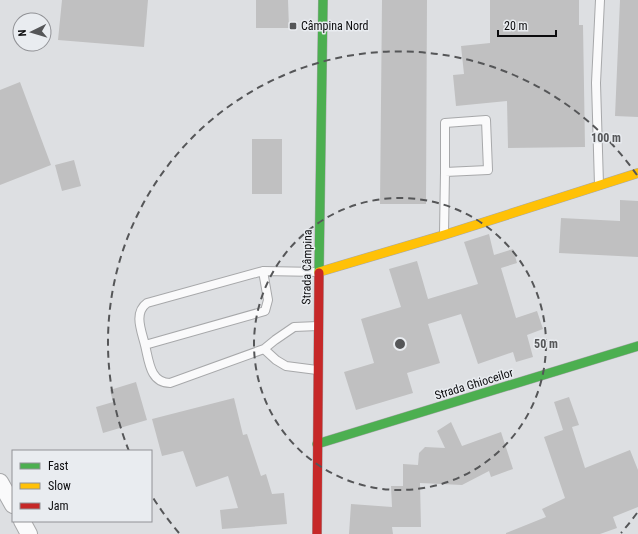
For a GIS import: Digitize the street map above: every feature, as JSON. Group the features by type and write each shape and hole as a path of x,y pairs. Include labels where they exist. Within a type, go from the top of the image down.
{"street":[{"name":"Strada Câmpina","path":"317,534 318,326 323,0"},
{"path":"319,272 444,235 638,174"},
{"name":"Strada Ghioceilor","path":"317,444 638,346"},
{"path":"0,482 12,503"},
{"path":"23,522 29,534"}],"lane":[{"path":"599,186 596,83 600,0"},
{"path":"444,235 445,123 486,120 488,170 445,172"},
{"path":"145,345 265,311 268,300 264,271"},
{"path":"318,326 294,327 264,349 178,381 165,383 160,381 152,372 139,315 141,309 147,303 264,271 319,272"},
{"path":"264,349 276,360 286,366 318,370"}],"building":[{"path":"62,0 148,0 144,47 58,40"},
{"path":"256,0 288,0 289,28 256,28"},
{"path":"382,0 427,0 426,204 380,204"},
{"path":"490,0 579,0 579,25 583,25 585,147 508,148 507,101 456,106 453,75 464,74 461,46 490,43"},
{"path":"620,0 638,0 638,117 615,116"},
{"path":"20,82 51,165 0,185 0,90"},
{"path":"252,139 282,139 282,194 252,194"},
{"path":"74,160 81,186 62,191 55,165"},
{"path":"620,200 638,201 638,257 559,253 561,218 620,221"},
{"path":"489,234 494,255 513,249 517,263 501,268 516,318 537,311 543,329 527,335 533,357 516,362 513,352 478,364 461,314 428,324 440,363 407,373 413,393 356,410 344,372 374,363 361,319 401,307 389,269 417,261 428,299 478,284 464,242"},
{"path":"136,382 147,420 103,433 96,407 113,402 110,390"},
{"path":"569,397 579,425 572,427 585,468 630,450 638,470 638,507 613,517 617,528 600,534 506,534 546,517 542,509 565,498 544,437 563,430 554,402"},
{"path":"234,398 243,435 247,434 261,476 266,474 272,494 284,493 287,524 222,529 220,510 238,508 228,476 196,487 183,451 162,456 152,419"},
{"path":"451,422 462,446 501,432 513,469 491,477 489,471 462,485 420,483 421,527 392,527 393,534 349,534 351,504 392,507 391,486 403,486 403,464 418,465 419,453 425,447 445,448 437,431"}],"traffic: fast":[{"path":"319,273 323,0"},
{"path":"317,444 638,346"}],"traffic: slow":[{"path":"319,272 444,235 638,173"}],"traffic: jam":[{"path":"317,534 319,273"}],"place":[{"name":"Câmpina Nord","path":"293,26"}]}
